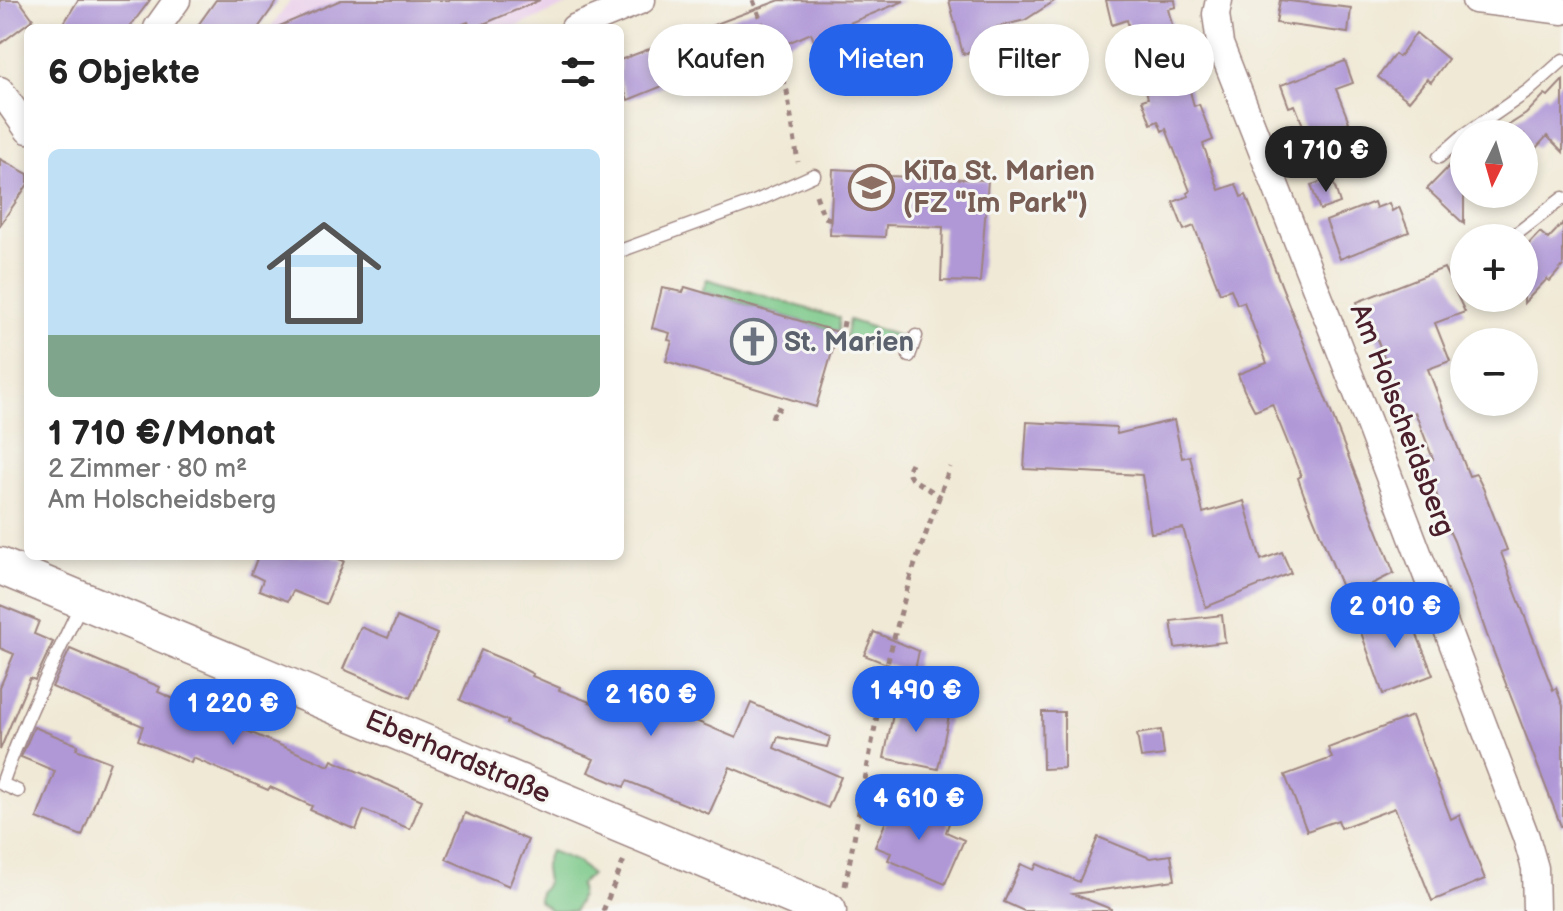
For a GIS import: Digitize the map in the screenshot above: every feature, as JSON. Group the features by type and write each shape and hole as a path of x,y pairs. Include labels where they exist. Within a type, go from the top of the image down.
{"main road":[{"name":"Eberhardstraße","path":"0,566 835,905"}],"street":[{"path":"160,24 177,0"},
{"path":"584,24 642,0"},
{"name":"Am Holscheidsberg","path":"1219,0 1216,14 1220,44 1375,437 1526,837 1535,868 1536,911"},
{"path":"1475,0 1563,11"},
{"path":"0,90 24,125"},
{"path":"0,120 24,129"}],"lane":[{"path":"1486,120 1528,91 1563,60"},
{"path":"1439,157 1450,148"},
{"path":"624,249 814,175"},
{"path":"1529,224 1563,198"},
{"path":"909,356 916,336"},
{"path":"18,791 2,784 14,748 84,599"}],"path":[{"path":"753,0 787,91 802,182 812,185 824,217 831,219"},
{"path":"841,339 845,316"},
{"path":"772,418 776,407 781,410"},
{"path":"911,463 907,471 911,478 941,497"},
{"path":"835,905 886,668 910,578 950,467"},
{"path":"603,911 618,876"}],"shaded area":[{"path":"291,0 580,0 523,24 273,24"}],"green space":[{"path":"707,279 839,318 838,332 702,291"},
{"path":"849,320 905,338 901,354 845,338"},
{"path":"550,851 578,862 591,875 579,885 580,895 574,911 551,911 539,901 540,892 546,884 545,865"}],"building":[{"path":"0,0 19,0 33,19 0,44"},
{"path":"78,0 150,0 132,24 63,24"},
{"path":"216,0 278,0 261,24 199,24"},
{"path":"341,0 540,0 483,24 284,24"},
{"path":"780,0 904,1 847,24 809,24 809,34 793,41 793,24 716,24"},
{"path":"949,0 1056,0 1025,20 1009,24 969,24 969,52 963,54"},
{"path":"1106,0 1175,0 1176,7 1168,9 1172,24 1128,24 1127,20 1112,24"},
{"path":"1280,0 1351,8 1348,33 1276,23"},
{"path":"1416,33 1448,59 1431,82 1427,79 1409,101 1378,77 1395,54 1399,57"},
{"path":"648,50 648,92 628,100 624,90 624,58"},
{"path":"1345,61 1353,83 1336,89 1349,122 1344,124 1354,150 1318,164 1295,105 1289,107 1281,85"},
{"path":"1563,80 1563,152 1547,136 1538,146 1538,120 1517,120 1545,94 1548,96"},
{"path":"1191,96 1194,106 1199,104 1213,140 1203,144 1219,190 1236,184 1241,197 1246,195 1394,573 1346,597 1304,495 1298,478 1301,476 1272,404 1255,411 1244,390 1238,374 1267,363 1244,302 1237,304 1231,289 1220,293 1194,226 1184,230 1173,202 1189,196 1187,193 1190,191 1166,129 1162,131 1158,121 1151,124 1142,100"},
{"path":"0,159 24,172 24,190 0,225"},
{"path":"1450,165 1450,208 1464,208 1464,224 1427,189"},
{"path":"833,169 888,172 888,176 988,180 980,282 941,281 943,227 886,225 885,237 830,235"},
{"path":"1332,178 1340,203 1320,210 1311,185"},
{"path":"1374,202 1376,208 1389,203 1392,211 1399,207 1409,232 1340,259 1326,221"},
{"path":"1563,223 1563,266 1550,281 1547,279 1538,288 1538,234 1540,232 1548,239"},
{"path":"1444,268 1450,281 1450,312 1465,312 1435,323 1450,361 1428,369 1469,476 1476,474 1483,488 1507,550 1501,552 1514,588 1553,690 1556,688 1563,706 1563,826 1487,635 1454,541 1445,522 1436,517 1441,506 1424,462 1433,459 1415,412 1402,417 1389,382 1393,381 1376,337 1371,338 1357,302"},
{"name":"St. Marien","path":"685,287 838,332 816,407 666,361 672,341 668,340 670,333 652,328 662,288 683,292"},
{"path":"1174,420 1182,458 1190,456 1203,513 1244,501 1261,560 1282,552 1291,573 1206,607 1183,528 1151,533 1142,475 1024,469 1027,422 1116,427 1117,434"},
{"path":"256,560 344,561 326,604 293,591 288,601 259,590 263,580 251,574"},
{"path":"0,605 39,621 34,634 53,642 35,680 30,678 0,750 0,687 14,654 0,648"},
{"path":"1406,607 1433,675 1383,694 1358,624"},
{"path":"1222,615 1225,642 1175,648 1171,621"},
{"path":"397,617 437,634 410,698 343,669 361,627 388,638"},
{"path":"874,632 919,651 914,675 864,655"},
{"path":"70,649 160,687 158,692 270,741 329,766 332,760 422,800 410,829 364,810 356,830 310,810 312,806 270,787 268,790 193,758 191,763 138,740 143,726 52,687"},
{"path":"481,650 512,663 559,690 615,712 628,682 663,698 660,706 736,738 751,703 830,737 827,747 778,737 774,748 841,777 828,808 730,767 709,814 627,781 624,787 588,772 594,759 460,700"},
{"path":"897,695 925,700 923,711 949,716 938,769 884,758"},
{"path":"1042,712 1064,712 1064,768 1043,769"},
{"path":"1412,716 1451,819 1459,815 1485,879 1432,901 1395,808 1341,828 1338,820 1307,831 1285,775 1332,758 1328,748"},
{"path":"34,727 78,745 76,749 110,762 82,836 37,818 55,771 21,757"},
{"path":"1161,730 1164,755 1141,758 1137,734"},
{"path":"895,800 949,823 946,832 964,840 945,884 888,860 891,853 875,847"},
{"path":"465,813 528,840 509,886 446,859"},
{"path":"1098,837 1150,858 1171,855 1175,880 1073,894 1111,911 1024,911 1004,902 1021,864 1034,870 1037,864 1079,882"}],"place":[{"name":"KiTa St. Marien (FZ \"Im Park\")","path":"872,187"},
{"name":"St. Marien","path":"753,342"}]}
